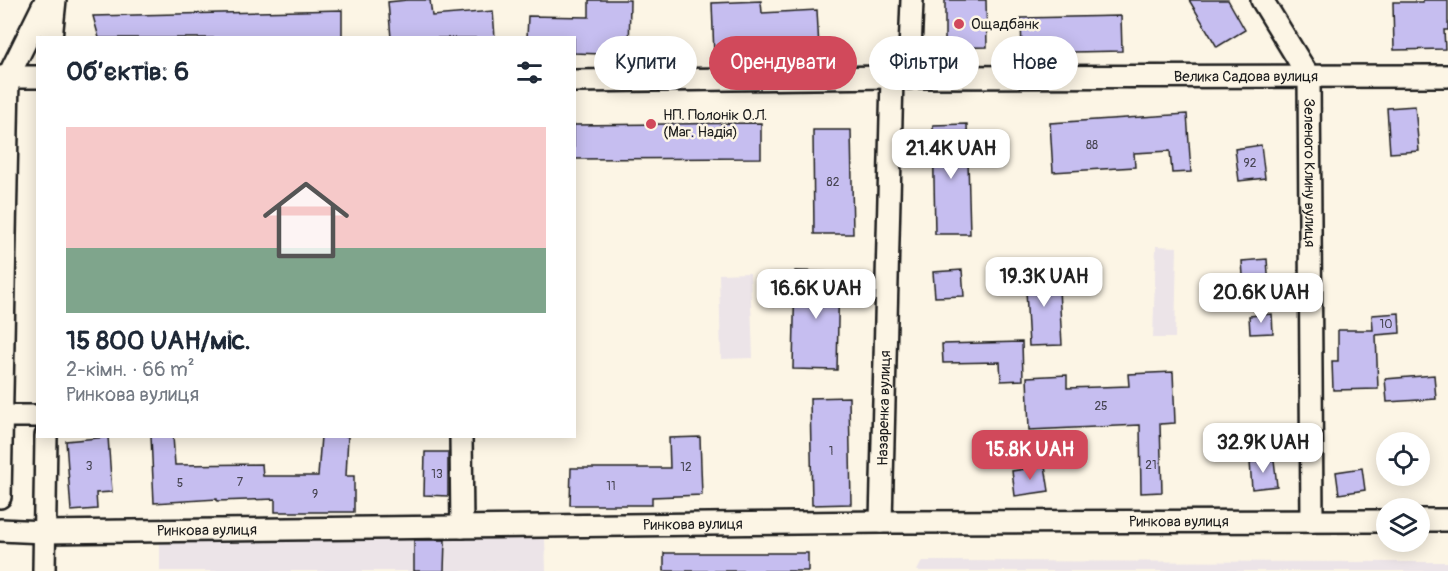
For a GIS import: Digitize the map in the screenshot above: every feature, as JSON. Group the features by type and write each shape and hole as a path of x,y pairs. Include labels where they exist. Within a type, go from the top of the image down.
{"street":[{"path":"0,497 4,77 46,0"},
{"path":"51,36 55,0"},
{"name":"Назаренка вулиця","path":"906,36 912,0"},
{"path":"1262,0 1309,77"},
{"name":"Велика Садова вулиця","path":"979,77 1448,76"},
{"path":"4,77 36,77"},
{"name":"Велика Садова вулиця","path":"576,81 869,77"},
{"name":"Зеленого Клину вулиця","path":"1309,77 1312,522"},
{"name":"Назаренка вулиця","path":"880,522 899,90"},
{"path":"2,416 36,416"},
{"path":"44,571 46,438"},
{"path":"461,438 462,527"},
{"name":"Ринкова вулиця","path":"0,530 44,532 880,522 1376,520"},
{"path":"1430,520 1448,520"}],"shaded area":[{"path":"1156,246 1177,247 1175,338 1153,338"},
{"path":"750,273 753,358 721,359 719,274"},
{"path":"545,537 546,571 160,571 160,541"},
{"path":"922,561 1448,562 1448,571 917,571"}],"building":[{"path":"430,0 432,16 493,11 495,36 391,36 388,2"},
{"path":"589,0 630,0 629,36 594,36 594,54 576,53 576,36 527,36 528,16 589,17"},
{"path":"945,0 986,0 987,47 979,47 979,36 945,36"},
{"path":"1189,0 1228,0 1245,30 1217,47"},
{"path":"1423,0 1448,0 1448,30 1444,30 1445,49 1394,50 1393,2 1423,2"},
{"path":"761,1 762,13 817,10 818,36 713,36 712,3"},
{"path":"342,10 342,36 98,36 93,16"},
{"path":"1121,16 1122,51 1078,52 1078,36 1022,36 1021,18"},
{"path":"1415,106 1419,151 1390,153 1387,108"},
{"path":"1187,114 1191,172 1172,173 1170,151 1134,153 1135,167 1053,172 1050,123"},
{"path":"761,123 761,158 576,159 576,125"},
{"path":"967,124 970,234 935,234 933,125"},
{"path":"813,130 851,130 853,234 814,234"},
{"path":"1261,145 1265,178 1239,181 1235,149"},
{"path":"1267,259 1269,288 1244,290 1242,261"},
{"path":"962,270 964,296 935,297 933,272"},
{"path":"1058,270 1062,345 1029,346 1025,272"},
{"path":"795,271 839,272 837,370 793,369"},
{"path":"1399,313 1400,333 1376,335 1378,389 1333,390 1332,361 1338,361 1338,330 1373,330 1372,315"},
{"path":"1272,314 1273,333 1250,334 1249,316"},
{"path":"1022,342 1023,380 1001,381 1000,362 943,363 942,344"},
{"path":"1173,372 1175,423 1160,424 1162,492 1141,493 1140,425 1029,430 1027,377 1067,375 1067,388 1129,386 1128,374"},
{"path":"1434,375 1436,399 1387,402 1385,379"},
{"path":"849,397 851,504 812,505 810,398"},
{"path":"700,437 702,495 652,497 652,505 570,505 571,468 670,468 669,438"},
{"path":"108,438 112,492 96,493 97,509 71,511 66,441"},
{"path":"151,438 173,438 175,465 262,464 263,476 318,476 321,438 348,438 346,476 354,476 354,512 275,512 275,499 217,501 217,499 154,503"},
{"path":"425,452 448,452 448,496 424,495"},
{"path":"1274,460 1277,486 1252,489 1250,462"},
{"path":"1045,466 1049,491 1015,496 1012,471"},
{"path":"1362,468 1365,490 1339,494 1336,472"},
{"path":"414,540 445,540 444,571 414,571"},
{"path":"664,553 808,553 808,571 664,571"}],"place":[{"name":"Ощадбанк","path":"959,24"},
{"name":"НП. Полонік О.Л. (Маг. Надія)","path":"651,124"}]}
